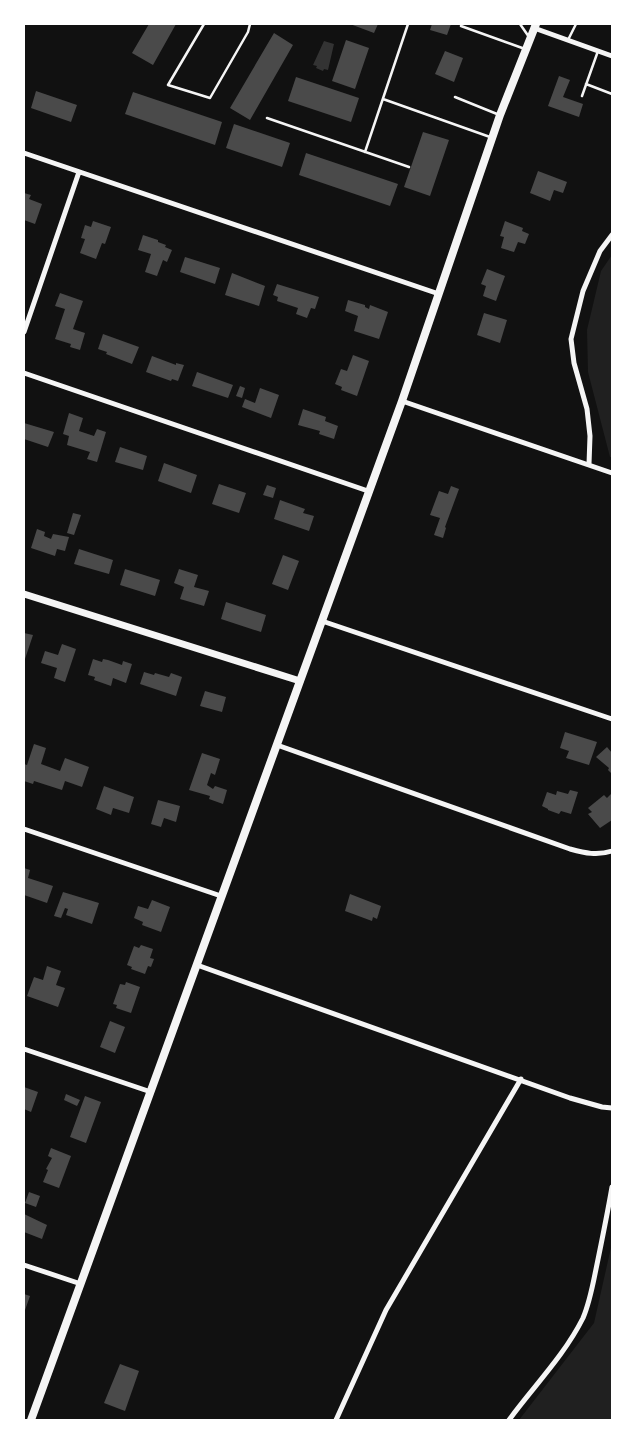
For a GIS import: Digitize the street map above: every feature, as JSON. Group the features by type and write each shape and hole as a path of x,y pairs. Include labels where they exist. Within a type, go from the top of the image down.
{"main road":[{"path":"31,1420 82,1284 368,490 402,401 500,115 535,26"}],"street":[{"path":"535,26 612,56"},
{"path":"24,152 439,294"},
{"path":"24,332 79,172"},
{"path":"589,464 590,436 586,409 574,364 570,339 583,291 600,251 612,234"},
{"path":"24,373 368,490"},
{"path":"402,401 612,473"},
{"path":"24,594 300,681"},
{"path":"322,621 612,720"},
{"path":"277,745 570,849 587,854 612,851"},
{"path":"24,828 222,896"},
{"path":"197,965 570,1098 612,1108"},
{"path":"24,1049 151,1092"},
{"path":"336,1420 386,1310 521,1079"},
{"path":"509,1420 550,1368 584,1316 601,1247 612,1187"},
{"path":"24,1265 82,1284"}],"lane":[{"path":"204,24 168,85 210,98 248,32 250,24"},
{"path":"366,152 408,24"},
{"path":"520,24 530,39"},
{"path":"568,40 576,24"},
{"path":"460,26 526,49"},
{"path":"582,96 598,51"},
{"path":"586,84 612,94"},
{"path":"455,97 500,115"},
{"path":"383,99 492,138"},
{"path":"267,118 409,167"}],"shaded area":[{"path":"324,41 334,44 328,70 324,69 323,71 313,65"},
{"path":"612,255 612,457 610,457 588,372 587,330 601,271"},
{"path":"612,1243 612,1420 519,1420 594,1323"}],"building":[{"path":"149,24 176,24 153,65 132,53"},
{"path":"350,24 378,24 374,33"},
{"path":"432,24 451,24 447,35 430,30"},
{"path":"274,33 293,45 250,120 230,108"},
{"path":"346,40 369,48 355,89 332,81"},
{"path":"445,51 463,58 454,82 435,74"},
{"path":"559,76 570,80 563,97 583,104 579,117 548,106"},
{"path":"296,77 359,98 351,122 288,101"},
{"path":"36,91 77,105 71,122 31,108"},
{"path":"133,92 222,122 215,145 125,114"},
{"path":"234,124 290,143 282,167 226,148"},
{"path":"423,132 449,140 430,196 404,187"},
{"path":"306,153 398,184 390,206 299,175"},
{"path":"538,171 567,182 563,193 554,190 550,201 530,193"},
{"path":"24,193 31,195 29,199 42,204 35,224 24,220"},
{"path":"93,221 111,227 105,244 102,243 96,259 80,253 85,239 81,238 85,225 91,227"},
{"path":"505,221 523,228 522,231 529,234 525,244 518,242 514,252 501,248 504,237 500,236"},
{"path":"143,235 158,240 158,242 166,245 165,247 172,250 167,262 163,260 157,276 145,272 151,254 138,250"},
{"path":"185,257 220,268 215,284 180,272"},
{"path":"487,269 505,276 496,301 483,296 486,286 481,284"},
{"path":"232,273 265,286 259,306 225,295"},
{"path":"277,284 319,297 315,309 311,308 307,318 296,314 298,308 277,301 278,297 273,295"},
{"path":"60,293 83,301 73,329 85,333 80,350 70,347 71,344 55,339 65,309 55,306"},
{"path":"348,300 365,305 369,309 370,305 388,312 379,339 354,331 358,316 345,311"},
{"path":"484,313 507,320 500,343 477,335"},
{"path":"103,334 139,347 132,364 98,349"},
{"path":"353,355 369,361 357,396 341,390 342,387 335,384 341,369 347,371"},
{"path":"152,356 176,365 176,363 184,365 178,381 172,379 171,381 146,372"},
{"path":"197,372 233,385 228,398 192,386"},
{"path":"240,386 245,388 242,398 236,396"},
{"path":"260,388 279,395 271,418 242,407 245,399 255,403"},
{"path":"303,409 326,417 325,421 338,426 334,439 319,434 320,431 298,425"},
{"path":"69,413 83,418 79,431 94,436 97,429 106,432 97,462 87,459 90,452 67,445 69,436 63,434"},
{"path":"24,423 54,432 48,447 24,439"},
{"path":"120,447 147,456 143,470 115,462"},
{"path":"164,463 197,475 191,493 158,481"},
{"path":"219,484 246,493 239,513 212,504"},
{"path":"267,485 276,488 273,498 263,495"},
{"path":"451,486 459,489 445,527 443,538 434,535 440,518 430,515 439,491 448,494"},
{"path":"280,500 305,509 303,513 314,516 309,531 274,519"},
{"path":"73,513 81,515 74,535 67,533"},
{"path":"37,529 45,532 44,536 51,539 53,534 69,537 65,551 57,549 55,556 31,548"},
{"path":"79,549 113,560 109,574 74,564"},
{"path":"283,555 299,561 288,590 272,584"},
{"path":"125,569 160,580 155,596 120,585"},
{"path":"179,569 198,575 194,587 209,591 204,606 180,599 184,587 174,583"},
{"path":"226,602 266,615 261,632 221,619"},
{"path":"24,633 33,635 24,662"},
{"path":"62,644 76,649 65,682 54,678 57,668 41,663 45,651 58,655"},
{"path":"93,659 102,662 103,659 108,660 122,665 123,661 132,664 126,683 113,678 111,686 94,680 95,677 88,675"},
{"path":"144,672 169,677 171,673 182,677 176,696 140,684"},
{"path":"205,691 226,697 222,712 200,706"},
{"path":"565,732 597,742 589,765 566,758 569,751 560,748"},
{"path":"34,744 46,748 41,764 60,771 65,758 89,767 82,787 65,781 62,790 34,781 33,784 24,781 24,764 27,765"},
{"path":"607,747 612,753 612,774 608,770 609,768 596,757"},
{"path":"202,753 220,759 215,775 211,773 207,785 213,789 215,786 227,790 223,804 209,799 210,796 189,790"},
{"path":"104,786 134,797 129,813 113,808 111,815 96,809"},
{"path":"570,790 578,792 571,814 561,811 559,814 542,806 547,792 556,795 557,791 568,794"},
{"path":"611,794 612,820 600,828 588,814 592,812 588,808 604,795 607,798"},
{"path":"158,800 180,806 176,822 164,818 161,827 151,824"},
{"path":"24,868 30,870 28,878 53,886 47,903 24,895"},
{"path":"63,892 99,903 92,924 66,915 68,909 65,908 61,918 54,916"},
{"path":"350,894 381,906 377,919 373,917 372,921 345,911"},
{"path":"152,900 170,907 161,932 142,925 143,922 134,918 138,906 148,909"},
{"path":"141,945 153,949 150,958 154,959 151,967 148,966 145,974 131,969 132,967 127,965 134,946 139,948"},
{"path":"47,966 61,971 56,985 65,988 58,1007 27,996 34,977 43,980"},
{"path":"126,982 140,987 131,1013 116,1008 117,1005 113,1004 120,984 125,985"},
{"path":"110,1021 125,1027 115,1053 100,1047"},
{"path":"24,1087 38,1092 31,1112 24,1109"},
{"path":"66,1094 80,1100 77,1106 64,1100"},
{"path":"85,1096 101,1102 86,1143 70,1137"},
{"path":"51,1148 71,1156 59,1188 43,1182 48,1170 46,1169 52,1158 48,1156"},
{"path":"29,1192 40,1196 36,1207 25,1203"},
{"path":"24,1214 47,1225 42,1239 24,1232"},
{"path":"24,1294 30,1296 24,1313"},
{"path":"120,1364 139,1371 125,1411 104,1403"}]}
